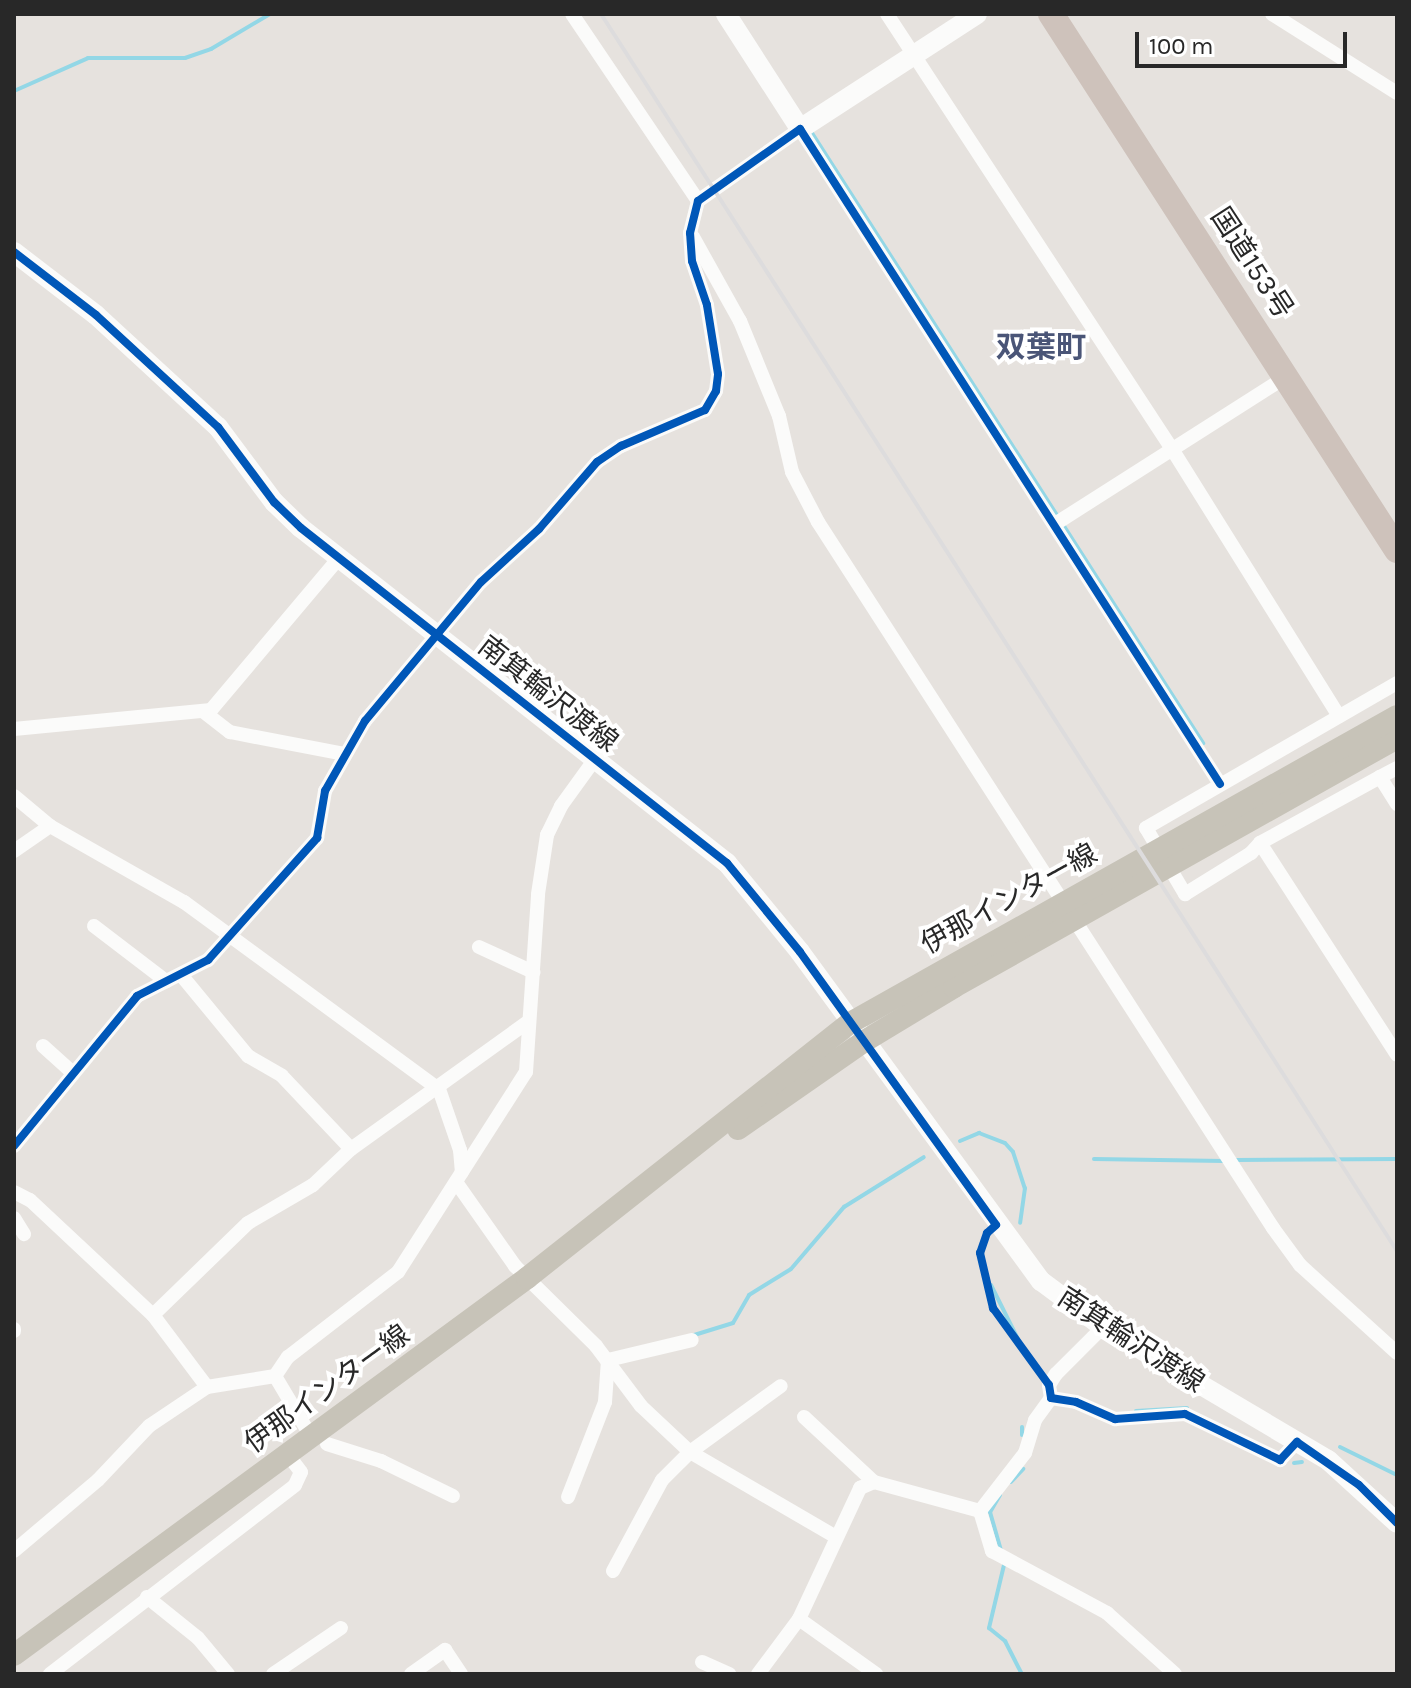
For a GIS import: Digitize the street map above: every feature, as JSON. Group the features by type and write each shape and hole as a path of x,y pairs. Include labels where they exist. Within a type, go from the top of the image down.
{"highway":[{"name":"国道153号","path":"1051,14 1397,550"}],"main road":[{"path":"726,14 800,129 977,14"},
{"name":"南箕輪沢渡線","path":"14,252 96,315 185,395 218,427 280,509 727,863 850,1023 1023,1261 1060,1297 1103,1327 1328,1460 1396,1518"},
{"name":"伊那インター線","path":"672,1167 693,1159 863,1042 949,978 1397,716"},
{"name":"伊那インター線","path":"14,1655 288,1455 320,1441 672,1167 850,1023 949,978 1397,738"}],"street":[{"path":"572,14 698,201"},
{"path":"887,14 1172,449 1339,716"},
{"path":"1272,14 1397,93"},
{"path":"16,1140 137,996 182,976 208,960 227,934 317,838 325,791 365,721 481,582 539,529 597,462 621,446 679,424 712,401 716,356 692,261 690,233 698,201 800,129 1059,521 1220,784"},
{"path":"690,233 740,321 779,416 792,472 825,535 1273,1228 1300,1265 1397,1353"},
{"path":"1059,521 1287,376"},
{"path":"14,729 211,710 339,558"},
{"path":"1397,683 1146,828 1185,894 1251,853 1260,843 1397,768"},
{"path":"204,712 230,732 344,754"},
{"path":"14,1551 98,1480 149,1426 207,1387 275,1376 288,1357 398,1272 526,1072 547,835 561,806 595,759"},
{"path":"1380,777 1397,804"},
{"path":"14,796 50,826 184,902 439,1089 460,1150 459,1177 527,1278 608,1360 641,1406 690,1452 836,1537"},
{"path":"14,851 50,826"},
{"path":"1260,843 1397,1055"},
{"path":"94,926 166,981"},
{"path":"479,947 533,972"},
{"path":"182,976 248,1056 282,1076 351,1149"},
{"path":"153,1315 248,1223 313,1185 351,1149 439,1089 529,1021"},
{"path":"43,1046 73,1073"},
{"path":"14,1192 30,1200 153,1315 207,1387"},
{"path":"14,1218 24,1234"},
{"path":"980,1511 1025,1453 1039,1412 1051,1398 1049,1385 1056,1374 1103,1327"},
{"path":"608,1360 692,1340"},
{"path":"568,1497 605,1402 608,1360"},
{"path":"275,1376 320,1441 381,1461 453,1496"},
{"path":"613,1571 662,1480 690,1452 781,1386"},
{"path":"1051,1398 1076,1402 1115,1419 1185,1414 1280,1460 1297,1442"},
{"path":"804,1417 874,1482 980,1511"},
{"path":"50,1674 295,1485 301,1472 288,1455"},
{"path":"758,1674 799,1619 860,1488 874,1482"},
{"path":"980,1511 992,1551 1107,1613 1175,1674"},
{"path":"147,1597 198,1638 228,1674"},
{"path":"799,1619 876,1674"},
{"path":"273,1674 341,1628"},
{"path":"411,1674 445,1650 461,1674"},
{"path":"702,1662 729,1674"}],"waterway":[{"path":"14,91 88,58 185,58 211,49 270,14"},
{"path":"812,133 1203,743"},
{"path":"960,1141 979,1133 1005,1143 1013,1152 1025,1188 1020,1223"},
{"path":"691,1336 733,1323 749,1295 791,1269 844,1207 924,1157"},
{"path":"1094,1159 1224,1161"},
{"path":"1236,1160 1397,1159"},
{"path":"991,1285 1019,1341"},
{"path":"1029,1355 1046,1378"},
{"path":"1136,1411 1187,1408"},
{"path":"1022,1427 1022,1435"},
{"path":"1340,1447 1397,1475"},
{"path":"1294,1463 1302,1462"},
{"path":"1011,1482 1023,1469"},
{"path":"1000,1495 990,1512 1001,1550"},
{"path":"1004,1565 989,1628 1005,1641 1022,1674"}],"railway":[{"path":"601,14 1397,1251"}],"cycle path":[{"path":"14,1146 137,996 208,960 317,838 325,791 365,721 481,582 539,529 597,462 621,446 705,410 716,391 718,374 707,305 692,261 690,233 698,201 800,129 1220,784"},
{"path":"14,252 96,315 218,427 274,502 301,528 727,863 800,952 996,1225 987,1233 980,1253 993,1308 1049,1385 1051,1398 1076,1402 1115,1419 1185,1414 1280,1460 1297,1442 1359,1485 1397,1523"}],"district":[{"name":"双葉町","path":"1041,347"}]}
